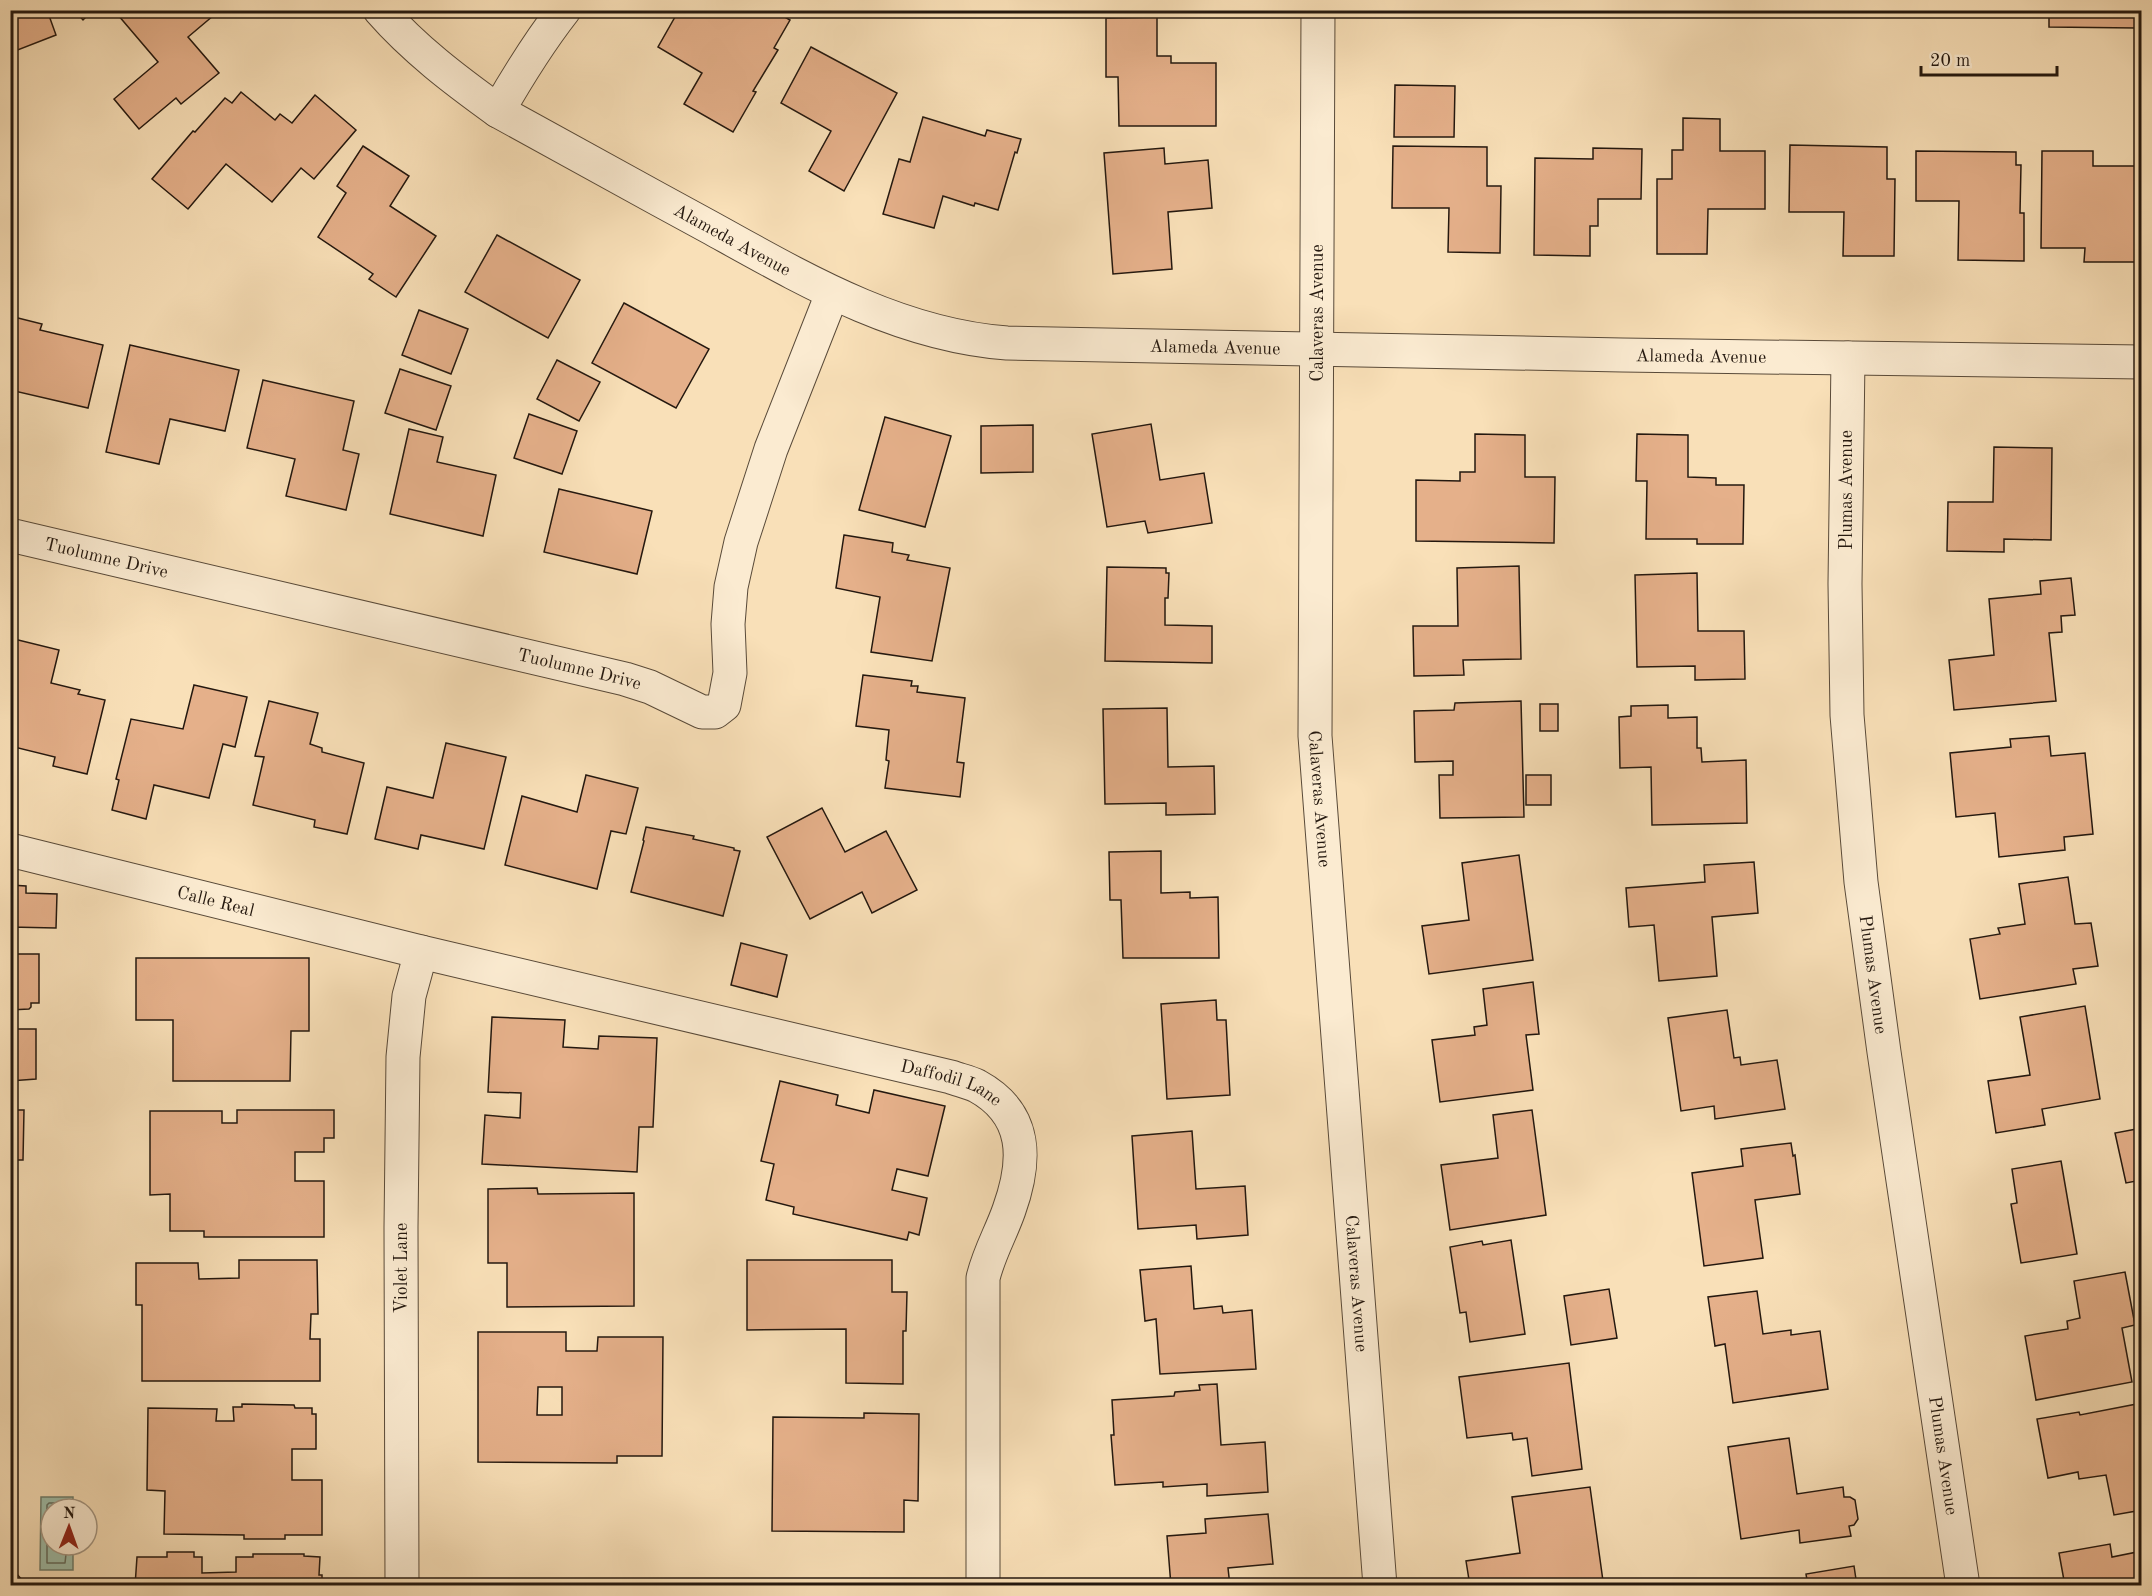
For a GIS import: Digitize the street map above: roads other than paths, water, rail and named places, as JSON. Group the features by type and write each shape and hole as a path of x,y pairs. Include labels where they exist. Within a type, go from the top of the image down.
{"street":[{"name":"Alameda Avenue","path":"380,10 407,39 448,75 498,111 832,294 931,331 982,341 1317,350 2142,362"},
{"path":"498,111 530,57 564,10"},
{"name":"Calaveras Avenue","path":"1318,10 1315,736 1380,1586"},
{"name":"Tuolumne Drive","path":"10,535 625,679 650,687 702,712 715,711 724,705 728,691 730,673 728,624 731,587 741,542 771,449 832,294"},
{"name":"Plumas Avenue","path":"1848,358 1845,584 1847,715 1861,882 1963,1586"},
{"name":"Calle Real","path":"10,850 421,952"},
{"name":"Violet Lane","path":"402,1586 403,1057 409,996 421,952"},
{"name":"Daffodil Lane","path":"421,952 951,1077 976,1086 1000,1102 1016,1125 1021,1150 1018,1180 1009,1210 988,1258 983,1278 983,1586"}],"water":[{"path":"40,1557 73,1557 73,1570 40,1570"}]}
